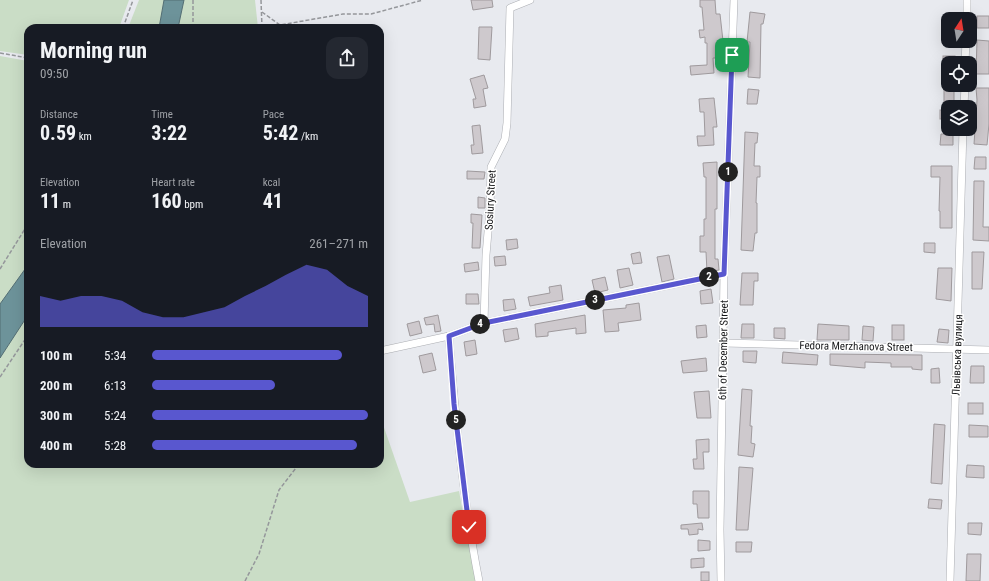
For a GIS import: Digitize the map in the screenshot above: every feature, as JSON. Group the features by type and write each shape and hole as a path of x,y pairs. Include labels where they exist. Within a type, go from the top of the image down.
{"street":[{"name":"Sosiury Street","path":"484,323 486,255 490,208 490,168 505,139 507,123 510,8 530,0"},
{"name":"6th of December Street","path":"721,581 720,530 724,274 734,0"},
{"path":"967,0 967,12"},
{"name":"Львівська вулиця","path":"950,581 964,136"},
{"path":"384,350 449,336 484,323 724,274"},
{"path":"449,336 454,404 469,527 479,581"},
{"name":"Fedora Merzhanova Street","path":"724,343 989,350"}],"path":[{"path":"124,24 133,0"},
{"path":"193,0 193,24"},
{"path":"261,0 262,24"},
{"path":"286,24 343,14 371,14 423,0"},
{"path":"262,12 279,24"},
{"path":"0,53 24,57"},
{"path":"0,269 24,230"},
{"path":"0,377 24,340"},
{"path":"245,581 259,554 279,490 296,468"}],"green space":[{"path":"0,0 129,0 120,24 24,24 24,54 0,51"},
{"path":"139,0 164,0 160,24 130,24"},
{"path":"184,0 255,0 258,24 179,24"},
{"path":"0,56 24,60 24,271 0,304"},
{"path":"24,321 24,468 384,468 384,427 410,502 459,491 476,581 0,581 0,358"}],"water":[{"path":"164,0 184,0 179,24 160,24"},
{"path":"24,271 24,321 0,358 0,304"}],"building":[{"path":"471,0 492,0 493,7 473,10"},
{"path":"700,0 715,0 716,14 720,14 723,41 720,41 720,58 713,58 714,73 691,75 690,66 707,65 707,43 705,43 705,37 700,38 699,30 704,30"},
{"path":"750,12 765,14 763,24 761,24 760,78 748,77 750,42 747,42"},
{"path":"977,16 989,16 989,28 977,28"},
{"path":"479,27 492,27 490,60 478,59"},
{"path":"977,40 989,41 989,74 977,74"},
{"path":"484,75 488,88 483,89 486,106 474,108 473,99 476,99 470,79"},
{"path":"977,88 989,88 989,124 987,145 974,144 975,136 977,136"},
{"path":"748,89 759,90 757,104 747,104"},
{"path":"944,92 954,92 954,100 944,100"},
{"path":"714,98 717,127 713,127 714,145 698,146 697,136 705,136 704,112 700,112 699,99"},
{"path":"480,125 483,153 472,154 471,145 474,145 472,126"},
{"path":"745,132 758,133 757,143 755,143 754,166 760,166 760,177 757,177 757,233 755,233 753,251 741,250"},
{"path":"941,134 941,136 953,136 953,145 940,145"},
{"path":"975,157 986,157 986,169 974,169"},
{"path":"717,162 715,259 718,259 719,270 707,272 706,252 700,252 700,236 704,236 704,219 706,219 706,177 704,177 703,163"},
{"path":"931,166 952,166 952,228 940,228 940,177 931,177"},
{"path":"467,171 485,172 484,179 467,179"},
{"path":"974,181 984,181 983,227 989,227 989,241 973,240"},
{"path":"478,197 485,198 485,208 478,208"},
{"path":"471,214 482,215 480,248 472,248 473,223 471,223"},
{"path":"517,239 518,248 507,250 506,240"},
{"path":"924,243 935,243 935,253 924,252"},
{"path":"640,252 642,263 633,264 631,254"},
{"path":"972,252 984,252 982,289 972,289"},
{"path":"669,255 674,279 662,282 657,257"},
{"path":"505,256 506,265 495,266 494,257"},
{"path":"478,262 479,270 465,272 464,264"},
{"path":"629,268 633,285 620,288 617,270"},
{"path":"938,268 952,268 951,301 936,299"},
{"path":"742,273 758,273 758,281 754,281 753,305 740,305"},
{"path":"605,277 608,290 595,293 592,280"},
{"path":"561,285 563,300 530,306 528,297 550,293 549,287"},
{"path":"711,289 713,303 701,304 700,291"},
{"path":"466,294 478,294 479,304 466,304"},
{"path":"514,299 516,309 504,311 503,300"},
{"path":"639,303 641,320 618,323 619,331 605,332 603,310 626,308 626,305"},
{"path":"438,315 441,331 435,332 434,324 426,325 424,318"},
{"path":"585,315 586,333 576,334 576,328 548,332 548,336 536,337 535,324"},
{"path":"419,321 422,333 410,336 407,324"},
{"path":"742,324 754,324 754,338 741,338"},
{"path":"818,324 849,326 849,340 817,340"},
{"path":"706,325 707,337 697,338 696,326"},
{"path":"892,325 904,325 904,340 892,340"},
{"path":"863,326 874,327 873,341 862,340"},
{"path":"517,328 519,339 505,342 503,330"},
{"path":"774,328 785,328 785,339 774,338"},
{"path":"939,329 949,330 948,343 937,342"},
{"path":"475,340 477,354 466,356 464,342"},
{"path":"743,351 757,351 756,363 743,362"},
{"path":"783,352 818,355 817,365 782,363"},
{"path":"432,353 436,370 423,373 419,356"},
{"path":"830,354 922,355 922,370 912,369 912,367 891,367 891,363 865,362 865,368 830,365"},
{"path":"706,358 707,371 683,373 681,361"},
{"path":"971,366 984,366 984,383 970,383"},
{"path":"939,368 940,383 931,383 931,369"},
{"path":"742,389 752,390 750,426 752,426 751,443 755,444 753,457 738,455"},
{"path":"709,391 711,418 697,418 694,392"},
{"path":"968,403 983,403 983,414 968,414"},
{"path":"934,424 945,425 942,484 931,483"},
{"path":"969,425 988,426 988,437 969,437"},
{"path":"709,439 709,452 703,452 704,469 694,469 693,459 697,459 696,440"},
{"path":"967,465 984,466 984,478 966,477"},
{"path":"739,467 753,468 748,530 736,530"},
{"path":"693,491 709,491 709,518 698,518 697,504 693,504"},
{"path":"929,499 942,500 941,509 928,508"},
{"path":"702,523 703,530 698,529 698,534 689,535 688,529 681,529 681,525"},
{"path":"968,523 982,523 981,535 968,534"},
{"path":"698,540 710,541 710,550 698,551"},
{"path":"736,542 752,542 751,552 736,552"},
{"path":"967,554 981,554 980,581 966,581"},
{"path":"704,558 704,567 691,568 691,559"},
{"path":"701,572 709,572 709,581 701,581"}],"route":[{"path":"469,527 454,404 449,336 484,323 724,274 732,55"}]}
